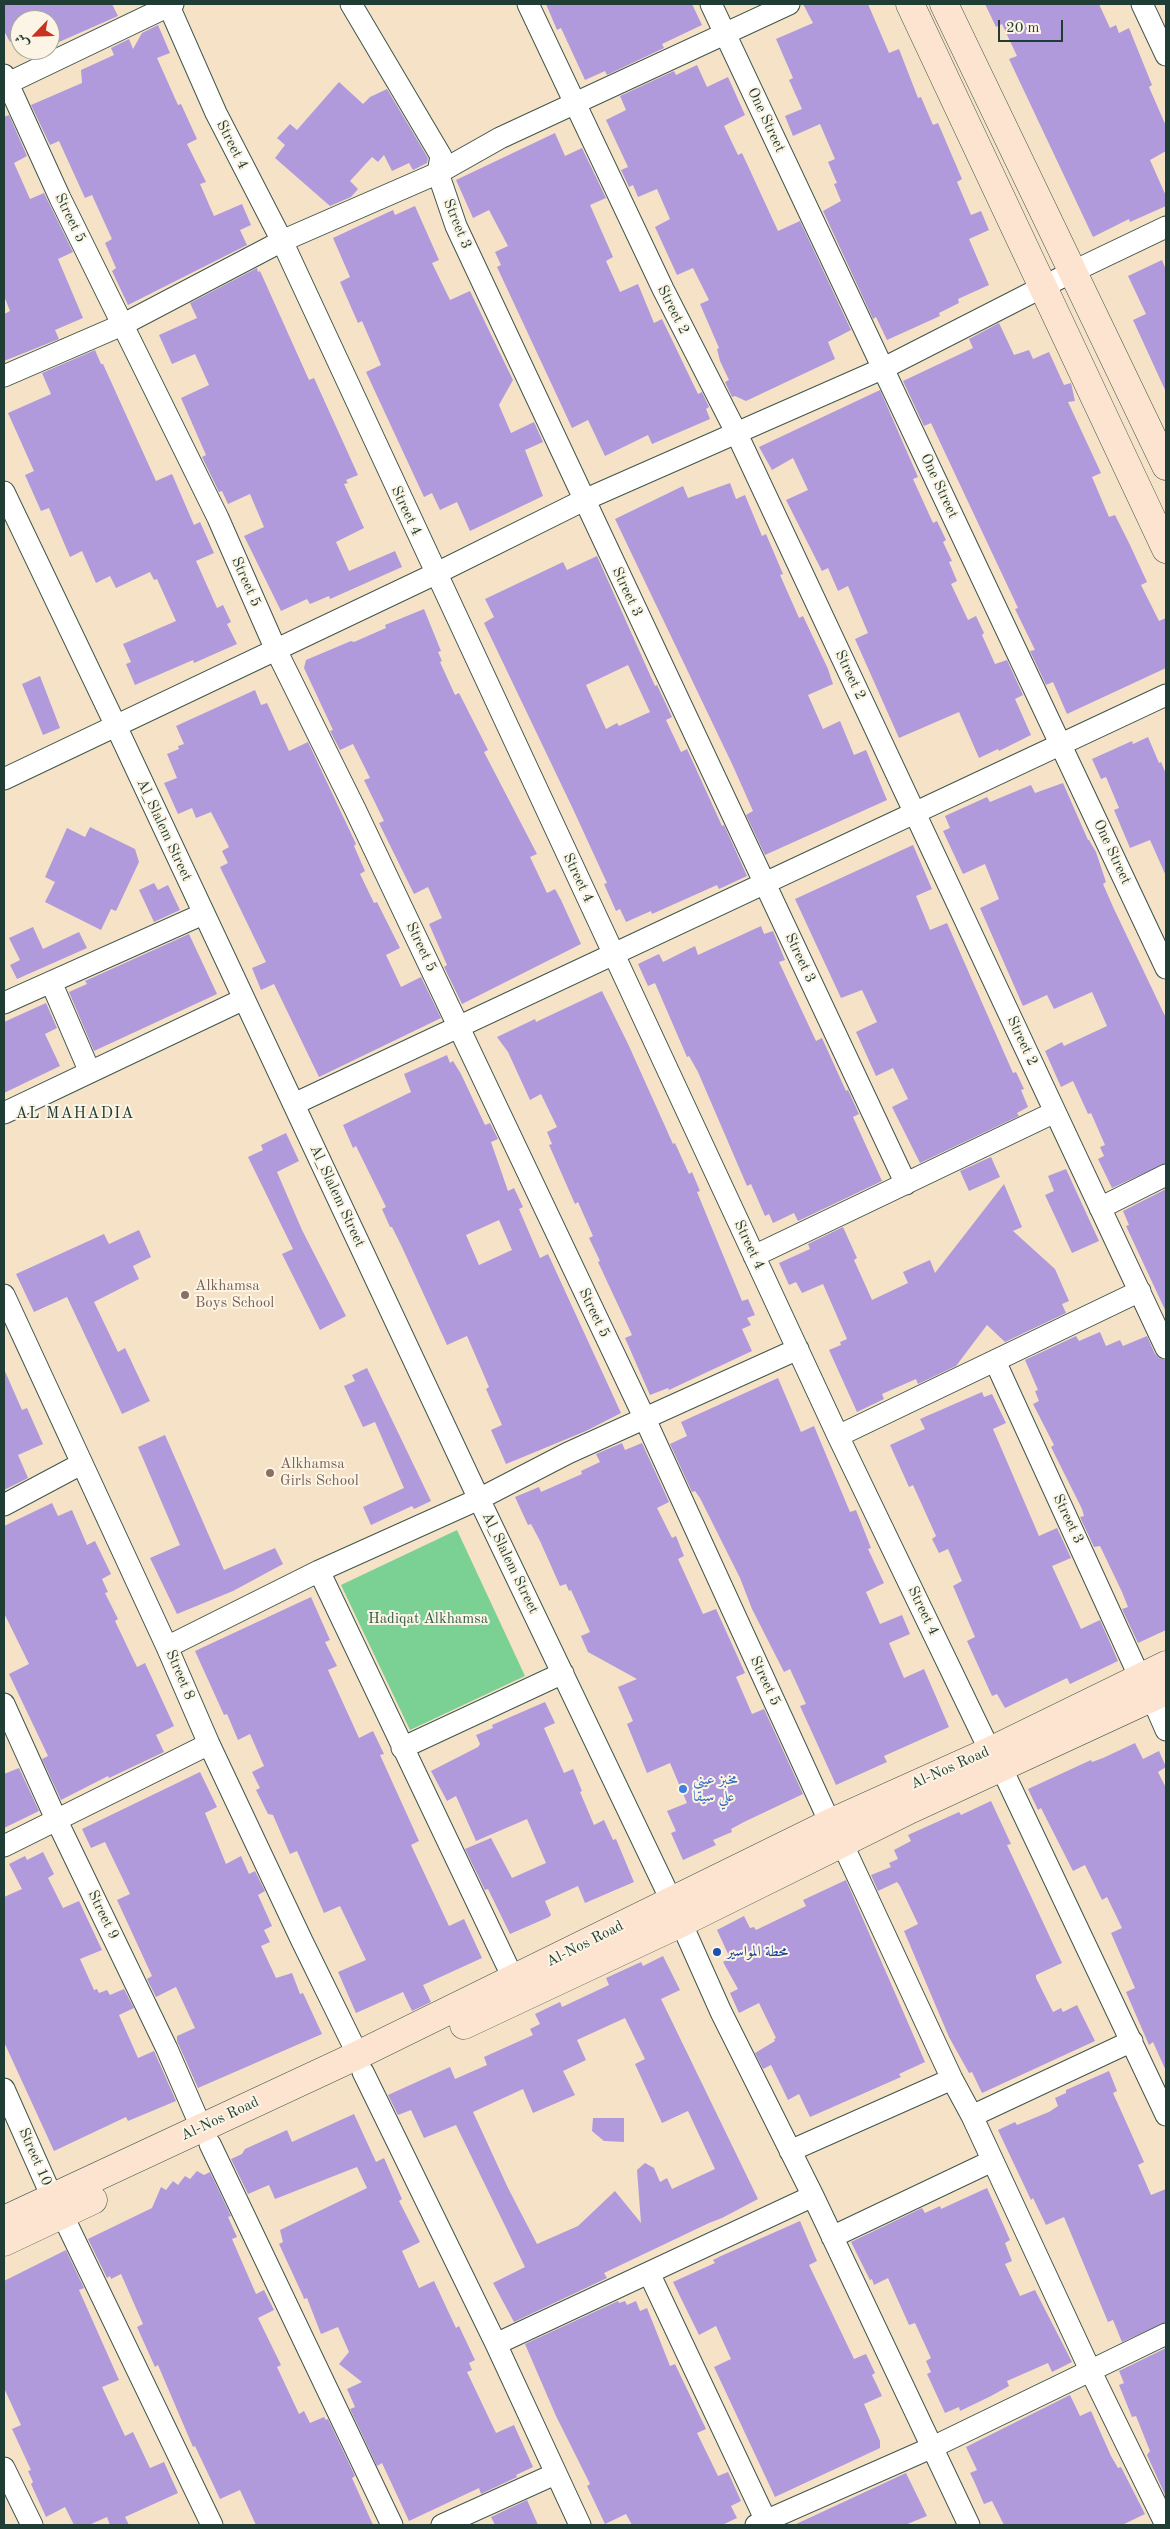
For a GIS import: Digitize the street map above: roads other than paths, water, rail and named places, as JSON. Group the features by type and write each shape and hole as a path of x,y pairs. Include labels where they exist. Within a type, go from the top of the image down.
{"main road":[{"path":"910,4 1166,549"},
{"path":"944,4 1074,271 1166,466"},
{"name":"Al-Nos Road","path":"4,2242 57,2206 361,2063 837,1834 911,1809 996,1760 1153,1689 1166,1665"},
{"name":"Al-Nos Road","path":"361,2063 514,1980 676,1912"},
{"name":"Al-Nos Road","path":"4,2220 57,2206"}],"street":[{"path":"5,82 170,4"},
{"name":"Street 4","path":"170,4 216,113 282,241 435,574 838,1436 1166,2114"},
{"name":"Street 3","path":"351,4 441,156 438,173 456,226 906,1184"},
{"name":"Street 2","path":"528,4 663,289 736,432 1166,1348"},
{"name":"One Street","path":"711,4 1166,968"},
{"path":"4,376 122,325 282,241 438,173 500,138 789,4"},
{"path":"1142,4 1166,55"},
{"name":"Street 5","path":"5,82 122,325 218,518 276,650 356,809 646,1418 952,2079 972,2116 1091,2372 1166,2525"},
{"path":"4,779 435,574 584,500 884,368 1074,271 1166,228"},
{"name":"Al_Slalem Street","path":"4,492 676,1912 721,2012 813,2196 969,2525"},
{"path":"294,1104 1166,695"},
{"path":"4,1003 203,914"},
{"path":"51,982 89,1070"},
{"path":"4,1113 89,1070 244,999"},
{"path":"754,1256 1055,1112"},
{"path":"1100,1208 1166,1175"},
{"path":"838,1436 1140,1291"},
{"name":"Street 8","path":"4,1295 167,1647 209,1744 496,2344 580,2525"},
{"path":"167,1647 318,1571 479,1499 568,1453 798,1350"},
{"name":"Street 3","path":"995,1361 1153,1689 1166,1730"},
{"path":"4,1505 81,1464"},
{"path":"318,1571 514,1980"},
{"path":"402,1748 563,1674"},
{"name":"Street 9","path":"4,1704 56,1819 392,2525"},
{"path":"4,1846 209,1744"},
{"path":"972,2116 1132,2041"},
{"path":"790,2151 952,2079"},
{"name":"Street 10","path":"4,2090 57,2206 212,2525"},
{"path":"832,2237 992,2161"},
{"path":"496,2344 813,2196"},
{"path":"649,2273 763,2524 933,2447 1166,2334"},
{"path":"4,2468 32,2525"},
{"path":"442,2525 555,2474"}],"place":[{"name":"Alkhamsa Boys School","path":"185,1295"},
{"name":"Alkhamsa Girls School","path":"270,1473"},
{"name":"مخبز عيني علي سيقا","path":"683,1789"},
{"name":"محطة المواسير","path":"717,1952"}],"district":[{"name":"AL MAHADIA","path":"75,1114"}],"park label":[{"name":"Hadiqat Alkhamsa","path":"428,1619"}]}
